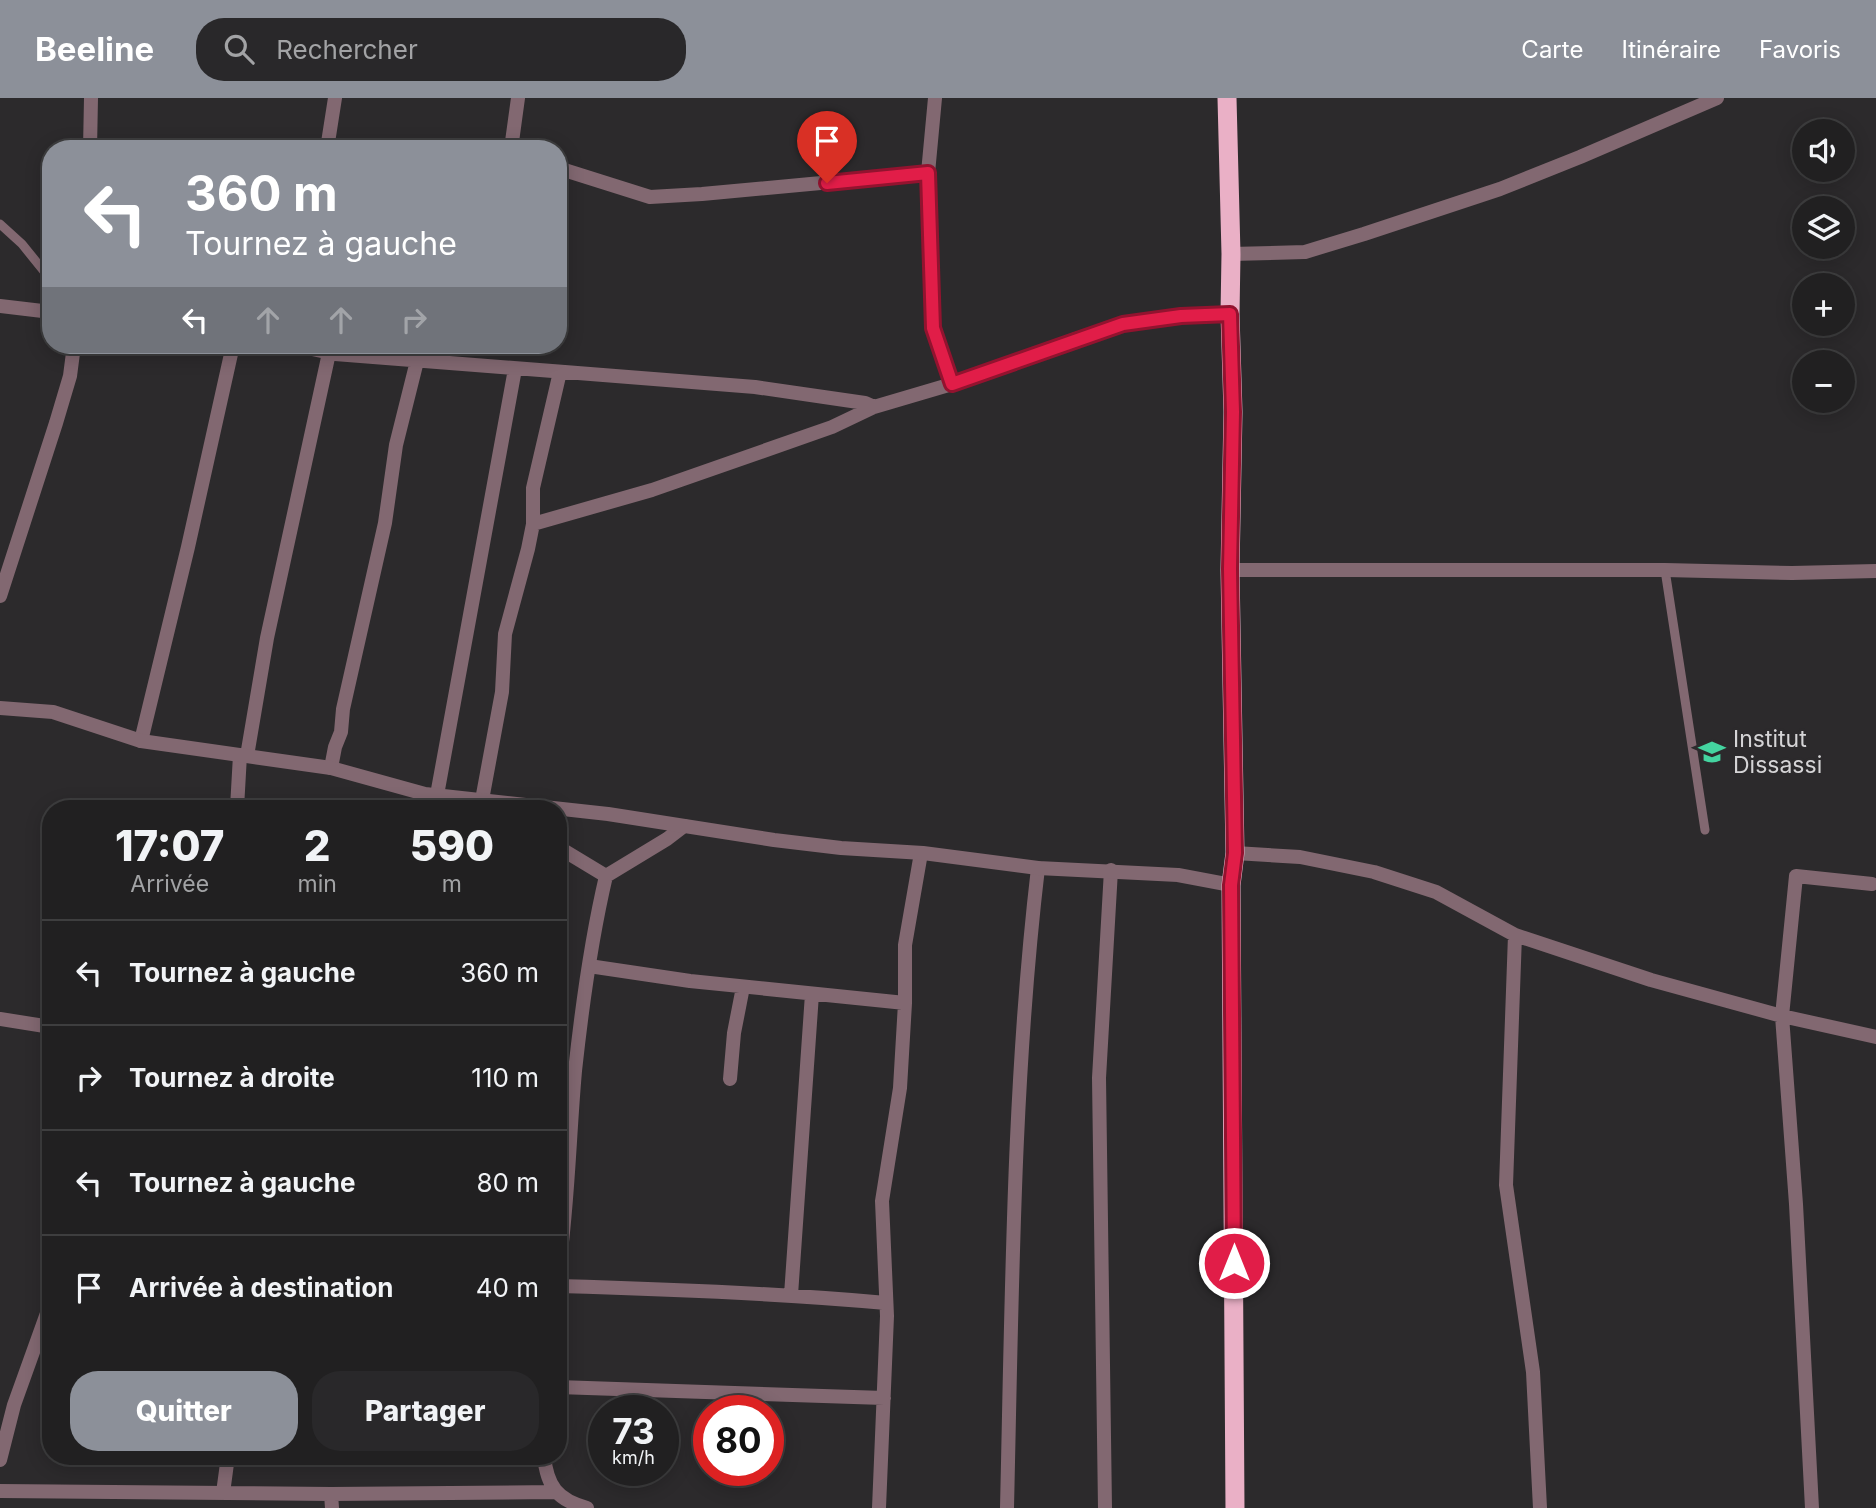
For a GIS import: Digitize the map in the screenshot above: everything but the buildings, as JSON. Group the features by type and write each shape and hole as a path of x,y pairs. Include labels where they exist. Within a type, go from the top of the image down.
{"highway":[{"path":"1227,98 1233,412 1230,569 1235,853 1231,885 1235,1508"}],"street":[{"path":"90,140 91,98"},
{"path":"328,140 335,98"},
{"path":"512,140 518,98"},
{"path":"935,98 928,173 933,328 952,384"},
{"path":"1231,254 1305,252 1364,234 1500,189 1580,158 1711,99"},
{"path":"567,172 650,197 928,173"},
{"path":"0,306 42,311"},
{"path":"533,524 665,486 832,428 874,407 952,384 1123,324 1181,316 1230,314"},
{"path":"0,596 70,376 73,354"},
{"path":"141,741 231,354"},
{"path":"238,800 243,755 329,354"},
{"path":"340,354 755,387 865,403 874,407"},
{"path":"331,768 385,523 396,445 417,361"},
{"path":"430,800 515,369"},
{"path":"482,800 502,692 505,634 528,549 533,524 533,488 560,372"},
{"path":"1230,569 1793,573 1876,571"},
{"path":"0,708 53,712 141,741 331,768 427,800"},
{"path":"567,809 841,848 921,853 1038,867 1178,876 1231,885"},
{"path":"567,1128 594,926 606,876 684,826"},
{"path":"567,852 606,876"},
{"path":"879,1508 886,1303 882,1200 900,1088 905,945 921,853"},
{"path":"1235,853 1300,857 1374,872 1436,892 1515,935 1651,980 1782,1016 1876,1037"},
{"path":"1007,1508 1010,1283 1027,965 1038,867"},
{"path":"1105,1508 1099,1078 1111,870"},
{"path":"1812,1508 1796,1204 1782,1016 1796,876 1872,884"},
{"path":"1515,935 1506,1185 1533,1372 1541,1508"},
{"path":"589,966 743,987 905,1003"},
{"path":"730,1079 734,1032 743,987"},
{"path":"792,1295 812,994"},
{"path":"0,1019 42,1026"},
{"path":"567,1286 792,1295 886,1303"},
{"path":"0,1460 14,1405 42,1327"},
{"path":"567,1387 884,1398"},
{"path":"223,1493 228,1465"},
{"path":"545,1465 546,1474 555,1492 573,1504 587,1508"},
{"path":"0,1492 183,1500 223,1493 332,1501 555,1492"}],"lane":[{"path":"0,224 22,244 42,269"},
{"path":"1665,570 1705,830"}],"place":[{"name":"Institut Dissassi","path":"1712,752"}],"route":[{"path":"827,183 928,173 933,328 952,384 1123,324 1181,316 1230,314 1233,412 1230,569 1235,853 1231,885 1234,1263"}]}
